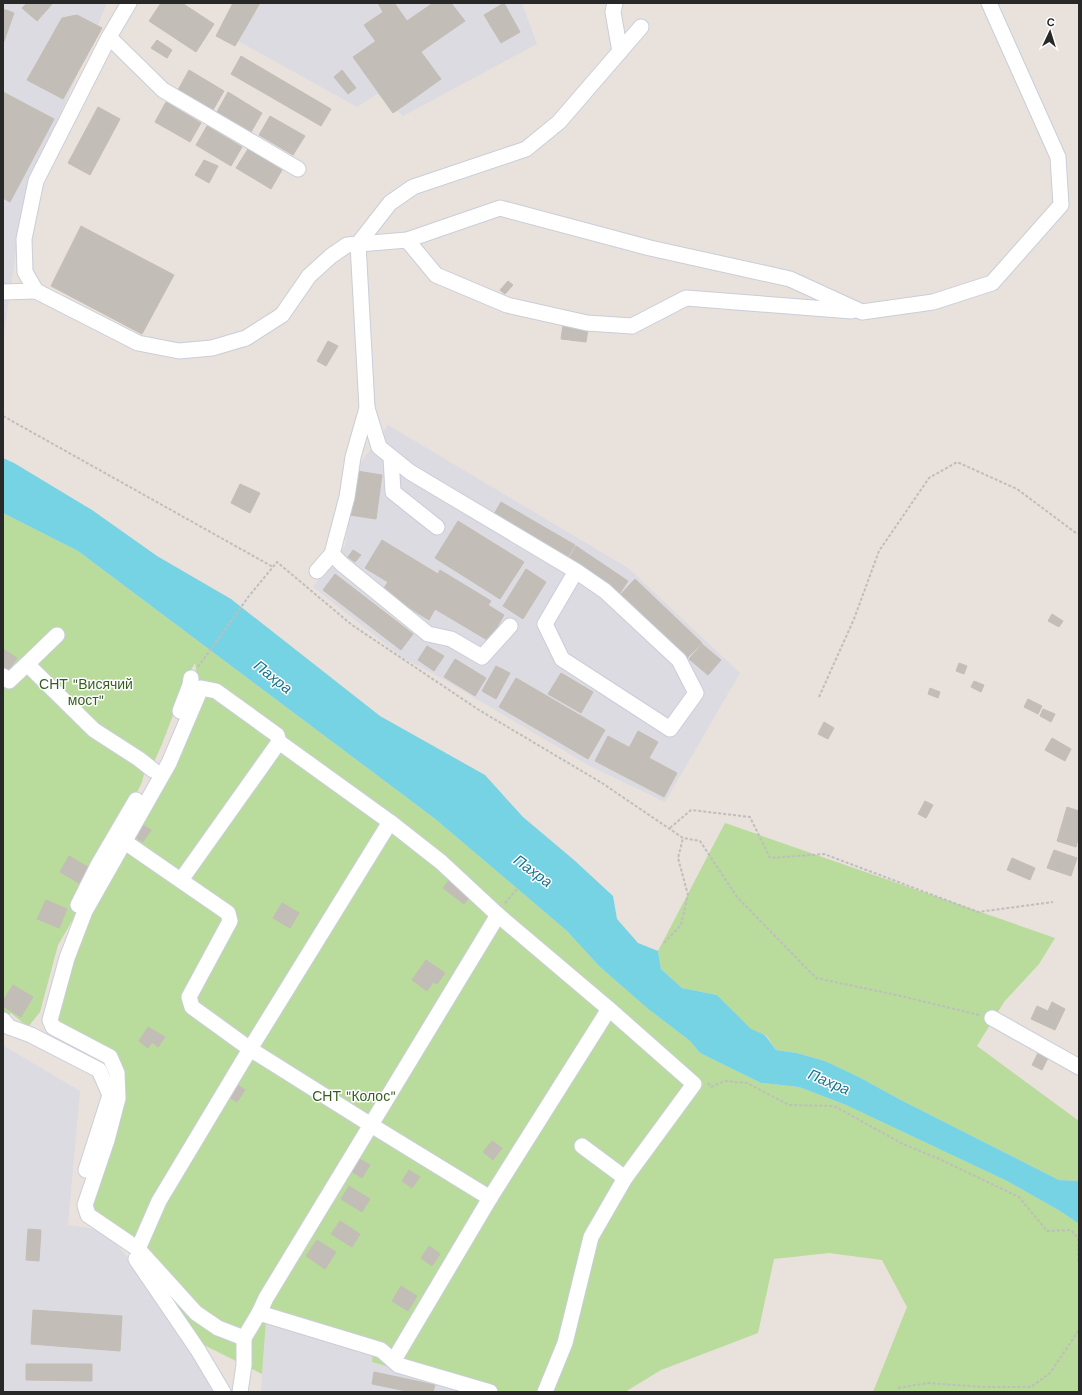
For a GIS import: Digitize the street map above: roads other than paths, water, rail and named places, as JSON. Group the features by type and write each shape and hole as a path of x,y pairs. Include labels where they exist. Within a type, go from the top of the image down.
{"street":[{"path":"36,291 24,272 24,239 36,181 109,37 129,3"},
{"path":"615,3 613,12 620,52"},
{"path":"407,240 436,274 507,305 587,323 632,326 686,298 862,312 933,302 992,283 1061,205 1058,157 989,3"},
{"path":"576,571 545,624 562,659 670,729 696,693 679,660 605,591 576,571 410,472 379,447 367,408 358,244 390,203 413,187 526,148 559,122 641,27"},
{"path":"109,37 163,90 298,169"},
{"path":"3,292 36,291 138,343 179,351 212,348 246,338 282,315 309,276 331,256 347,245 407,240 500,208 650,248 790,279 862,312"},
{"path":"316,571 332,554 347,497 353,457 367,408"},
{"path":"391,456 393,492 437,528"},
{"path":"332,554 342,564 428,634 451,639 482,657 510,626"},
{"path":"3,676 9,681 57,635"},
{"path":"27,664 94,730 139,759 153,770"},
{"path":"31,1035 38,1025 45,1010 61,945 80,900 98,865 165,750 195,673"},
{"path":"244,1338 218,1328 196,1313 138,1249 88,1215 85,1205 107,1140 118,1098 117,1073 110,1057 53,1027 50,1020 67,958 85,911 169,763 201,688 216,691 277,735 279,742 390,822 501,909 609,1009 694,1084 625,1178 591,1238 565,1343 545,1392"},
{"path":"181,880 279,742"},
{"path":"138,1249 159,1201 250,1049 390,822"},
{"path":"125,842 228,913 230,921 189,996 192,1007 250,1049 490,1198"},
{"path":"240,1392 244,1365 244,1338 270,1291 501,909"},
{"path":"394,1360 490,1198 609,1009"},
{"path":"992,1018 1079,1067"},
{"path":"5,1027 31,1035 99,1070 110,1095 75,1208 81,1222 124,1248 135,1257 198,1350 223,1392"},
{"path":"582,1146 625,1178"},
{"path":"259,1313 381,1350 398,1365 490,1392"}],"water":[{"name":"Пахра","path":"3,458 14,463 92,510 157,556 231,599 380,716 485,775 523,817 574,860 613,896 617,919 638,943 658,951 661,969 682,988 717,995 751,1029 765,1035 776,1050 797,1053 825,1061 1059,1180 1079,1181 1079,1224 1060,1211 1007,1181 846,1105 799,1087 761,1083 700,1053 690,1041 647,1008 599,966 567,931 434,818 78,551 3,513"}],"park label":[{"name":"СНТ \"Висячий мост\"","path":"86,692"},
{"name":"СНТ \"Колос\"","path":"354,1096"}]}
